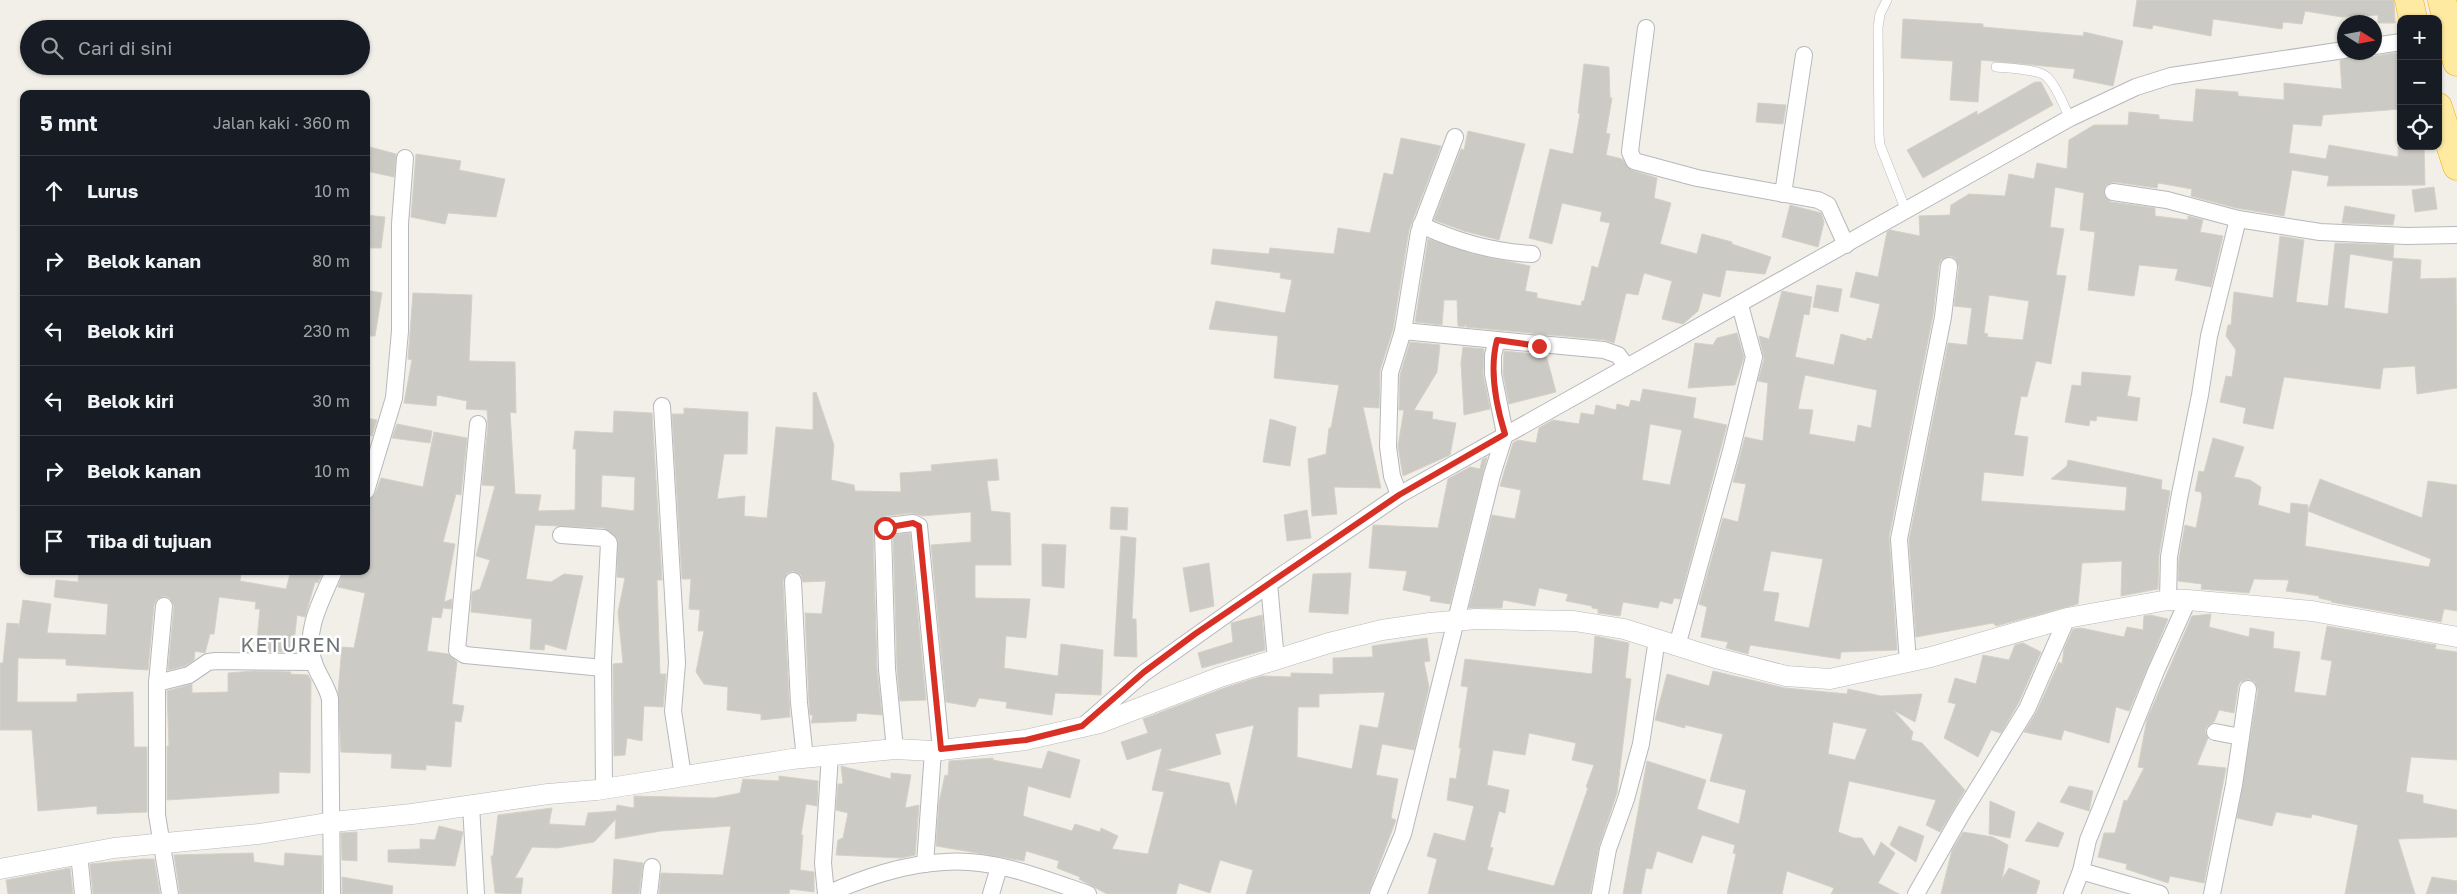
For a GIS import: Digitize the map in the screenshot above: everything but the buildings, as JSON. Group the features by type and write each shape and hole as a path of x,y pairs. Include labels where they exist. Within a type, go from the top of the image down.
{"highway":[{"path":"2409,0 2412,15"},
{"path":"2442,0 2450,44"},
{"path":"2442,119 2457,166"}],"street":[{"path":"1646,28 1630,143 1630,152 1634,160 1697,178 1818,200 1828,205 1844,240"},
{"path":"2382,45 2397,43"},
{"path":"1082,726 1144,672 1269,584 1395,486 1503,424 1623,362 1740,305 1844,240 2068,115 2136,87 2171,76 2337,51"},
{"path":"1783,194 1804,55"},
{"path":"1395,486 1388,447 1389,379 1403,331 1421,225 1430,206 1455,137"},
{"path":"370,478 394,398 400,331 400,224 405,158"},
{"path":"2113,192 2167,200 2238,219 2320,232 2407,236 2457,235"},
{"path":"2168,600 2169,557 2179,499 2200,395 2209,336 2238,219"},
{"path":"1421,225 1437,232 1493,249 1532,254"},
{"path":"1908,662 1899,538 1943,317 1949,266"},
{"path":"1677,646 1731,451 1754,357 1740,305"},
{"path":"1403,331 1604,350 1623,362"},
{"path":"1378,894 1403,834 1503,424 1493,374 1493,355 1497,340"},
{"path":"662,406 677,663 673,711 682,765"},
{"path":"478,424 457,650 465,655 603,668"},
{"path":"894,738 887,669 883,532 888,526 913,523 919,526 938,737 925,864"},
{"path":"562,535 603,538 609,542 603,668 602,759 604,782"},
{"path":"332,575 316,611 309,641 314,662 328,688 330,699 332,894"},
{"path":"792,580 799,703 804,746"},
{"path":"1269,584 1276,660"},
{"path":"0,869 79,853 160,830 260,834 332,812 412,814 604,782 682,765 804,746 830,755 894,738 938,737 1026,740 1100,723 1220,677 1329,643 1382,630 1456,621 1513,619 1574,621 1624,629 1677,646 1786,676 1830,679 1879,670 2067,618 2168,600 2188,600 2312,611 2457,637"},
{"path":"2072,894 2081,870 2083,853 2091,831 2156,671 2188,600"},
{"path":"164,606 157,683 160,830 170,894"},
{"path":"1916,894 1960,817 2027,709 2067,618"},
{"path":"1600,894 1608,849 1626,799 1641,744 1657,639"},
{"path":"157,683 189,675 208,662 314,662"},
{"path":"2212,894 2248,689"},
{"path":"2215,732 2241,737"},
{"path":"830,755 823,863 827,894 862,879 896,869 945,861 998,871 1031,874 1088,894"},
{"path":"471,805 476,894"},
{"path":"79,853 83,894"},
{"path":"649,894 652,867"},
{"path":"2081,870 2160,894"},
{"path":"991,894 998,871"}],"lane":[{"path":"1887,0 1880,14 1878,27 1879,135 1880,145 1905,207"},
{"path":"1996,67 2037,72 2046,76 2062,101 2068,115"}],"district":[{"name":"KETUREN","path":"291,644"}],"route":[{"path":"885,528 913,523 917,523 919,526 941,749 1026,740 1082,726 1144,672 1195,634 1289,572 1399,495 1505,434 1493,374 1493,355 1497,340 1539,346"}]}
